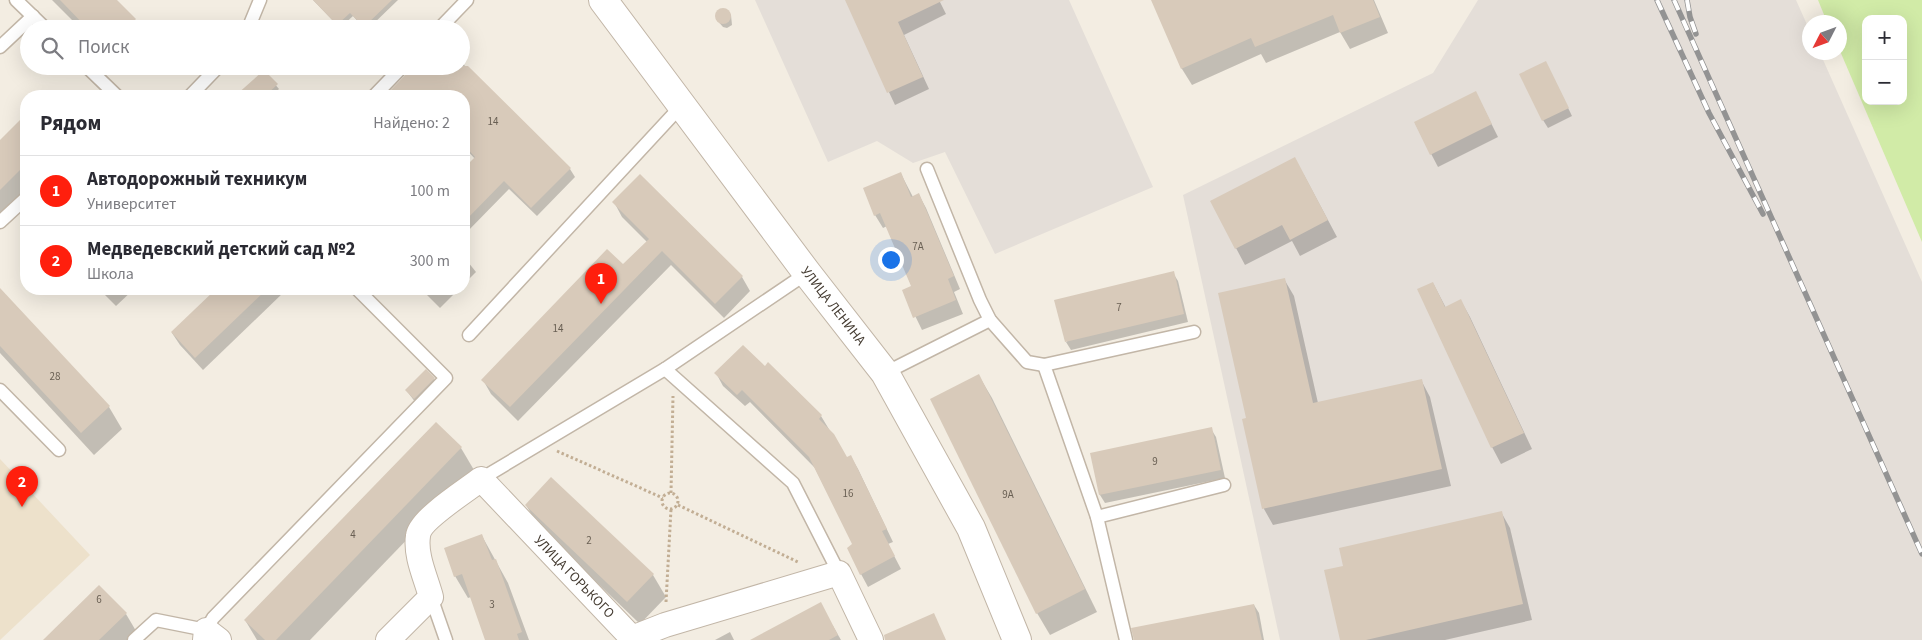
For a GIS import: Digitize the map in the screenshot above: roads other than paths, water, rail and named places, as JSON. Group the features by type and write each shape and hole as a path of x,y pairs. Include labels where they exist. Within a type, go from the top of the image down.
{"street":[{"name":"УЛИЦА ЛЕНИНА","path":"603,0 885,373 971,528 1018,640"},
{"name":"УЛИЦА ГОРЬКОГО","path":"481,479 630,639 665,625 839,573"},
{"path":"388,640 431,597 418,550 418,534 425,522 481,479"},
{"path":"839,573 871,640"}],"lane":[{"path":"16,0 36,20"},
{"path":"252,20 260,0"},
{"path":"448,20 467,0"},
{"path":"28,20 32,16"},
{"path":"0,47 20,28"},
{"path":"95,75 111,90"},
{"path":"196,90 210,75"},
{"path":"380,90 394,75"},
{"path":"469,335 682,105"},
{"path":"927,169 980,300 990,320 1027,362 1044,365 1194,332"},
{"path":"0,222 20,204"},
{"path":"481,479 540,443 669,372 808,273"},
{"path":"134,640 156,620 210,637 214,618 446,378 363,295"},
{"path":"885,373 990,320"},
{"path":"1044,365 1097,518 1126,640"},
{"path":"669,372 793,483 839,573"},
{"path":"0,390 58,450"},
{"path":"1097,518 1224,485"},
{"path":"431,597 446,640"}],"railway":[{"path":"1657,0 1709,113 1763,214"},
{"path":"1674,0 1922,554"},
{"path":"1687,0 1696,34"}],"place":[{"name":"Автодорожный техникум","path":"601,304"},
{"name":"Медведевский детский сад №2","path":"22,507"}]}
